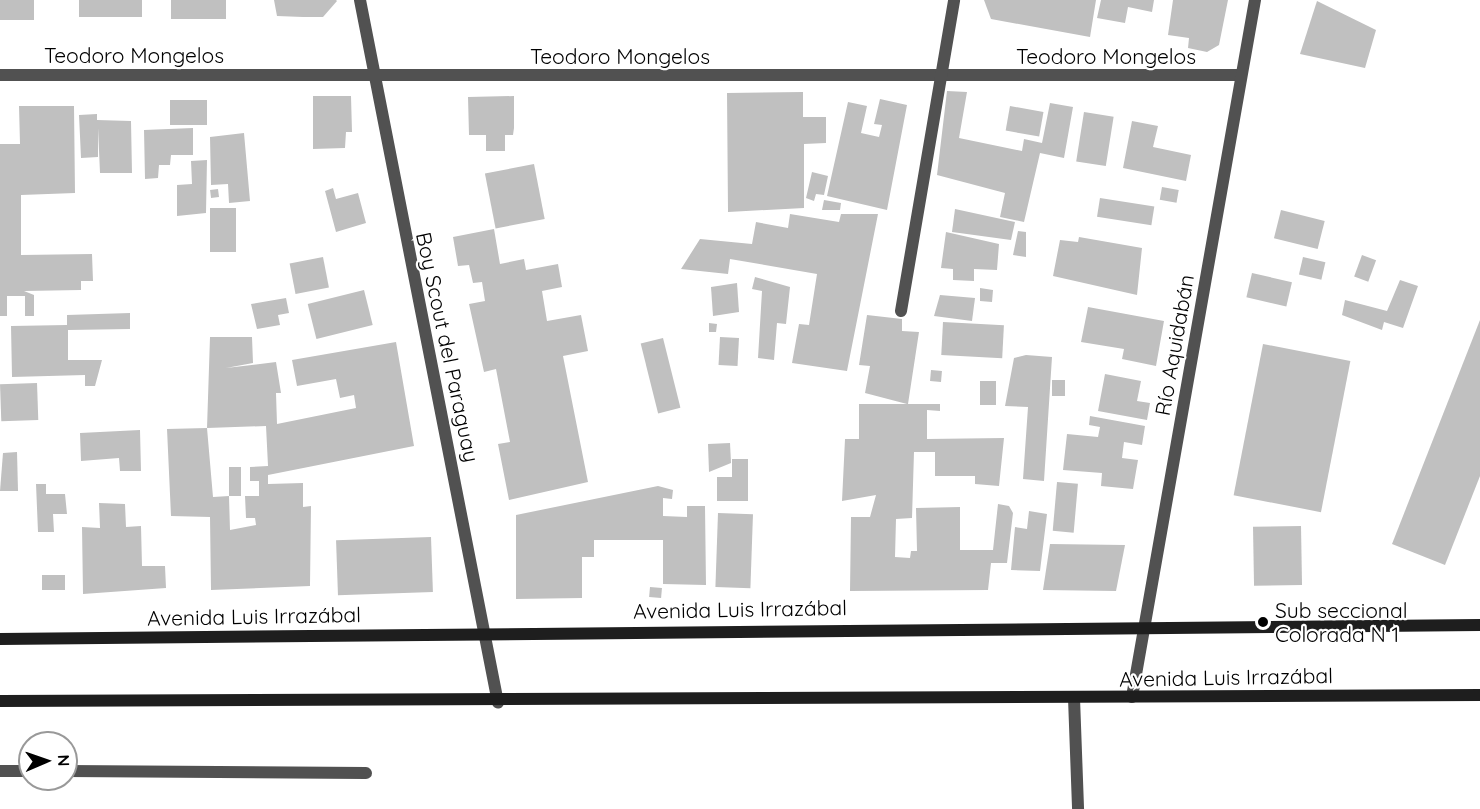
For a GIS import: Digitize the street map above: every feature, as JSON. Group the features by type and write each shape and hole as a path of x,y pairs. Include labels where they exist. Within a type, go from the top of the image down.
{"main road":[{"name":"Avenida Luis Irrazábal","path":"0,639 1146,624 1480,625"},
{"name":"Avenida Luis Irrazábal","path":"0,701 498,703 1480,694"}],"street":[{"name":"Boy Scout del Paraguay","path":"360,0 373,75 487,632 498,703"},
{"path":"901,311 954,0"},
{"name":"Río Aquidabán","path":"1132,697 1240,75 1256,0"},
{"name":"Teodoro Mongelos","path":"0,75 1240,75"},
{"path":"1074,698 1078,809"},
{"path":"0,771 18,771"},
{"path":"78,771 366,773"}],"building":[{"path":"0,0 34,0 34,20 0,20"},
{"path":"79,0 142,0 142,17 79,17"},
{"path":"171,0 226,0 226,19 171,19"},
{"path":"274,0 337,1 323,17 303,17 277,16"},
{"path":"984,0 1096,0 1090,37 991,19"},
{"path":"1101,0 1154,0 1152,12 1128,7 1125,23 1097,18"},
{"path":"1173,0 1228,0 1219,45 1207,52 1188,48 1189,38 1168,35"},
{"path":"1317,1 1376,30 1365,68 1300,54"},
{"path":"947,91 967,92 959,138 1022,151 1024,139 1042,143 1050,103 1073,107 1064,158 1040,153 1024,222 1000,217 1005,193 937,175"},
{"path":"803,92 803,117 826,117 826,143 804,144 804,208 728,212 727,93"},
{"path":"313,96 351,96 352,132 346,132 345,148 313,149"},
{"path":"514,96 513,135 505,135 505,151 486,151 486,135 469,135 468,97"},
{"path":"880,99 907,105 887,210 827,196 848,102 867,106 861,133 879,137 882,125 874,124"},
{"path":"170,100 207,100 207,125 170,125"},
{"path":"19,106 74,106 75,193 21,195 21,255 92,254 93,281 81,281 81,290 24,291 34,295 34,316 25,316 25,296 7,296 7,316 0,316 0,144 20,144"},
{"path":"1010,106 1043,112 1039,137 1006,131"},
{"path":"1084,112 1114,117 1106,166 1076,161"},
{"path":"97,114 97,120 131,121 132,173 100,173 98,128 98,157 81,158 79,115"},
{"path":"1132,121 1158,126 1153,147 1191,155 1186,181 1123,168"},
{"path":"193,128 193,155 171,155 170,165 159,165 158,178 145,179 144,130"},
{"path":"244,133 250,201 229,203 228,184 211,185 210,137"},
{"path":"207,160 206,213 177,216 177,185 192,184 191,161"},
{"path":"534,164 545,219 496,229 485,174"},
{"path":"812,172 828,176 824,195 816,194 814,201 806,198"},
{"path":"1162,187 1179,190 1176,203 1160,200"},
{"path":"333,188 336,199 358,193 366,223 336,232 325,191"},
{"path":"218,189 219,197 211,198 210,190"},
{"path":"1100,198 1154,207 1151,225 1097,217"},
{"path":"824,200 841,203 840,210 822,210"},
{"path":"210,208 236,208 236,252 210,252"},
{"path":"955,209 1015,222 1011,240 952,232"},
{"path":"1281,210 1325,221 1318,249 1274,238"},
{"path":"790,214 839,222 841,214 878,214 847,371 792,363 799,324 809,325 817,274 730,259 728,274 681,269 700,239 752,244 756,222 788,228"},
{"path":"494,229 500,264 524,259 526,270 558,264 562,287 542,291 547,321 581,315 588,351 563,356 588,482 509,500 498,444 510,442 496,369 484,372 469,304 485,301 482,282 473,283 469,265 458,266 453,237"},
{"path":"1018,231 1026,232 1026,257 1013,255"},
{"path":"946,232 999,244 997,270 974,269 974,281 953,280 953,269 941,268"},
{"path":"1079,237 1142,248 1137,295 1053,276 1060,240 1078,242"},
{"path":"1362,255 1376,260 1368,282 1354,277"},
{"path":"323,257 329,287 296,294 290,263"},
{"path":"1303,257 1325,262 1321,280 1299,275"},
{"path":"1252,273 1292,282 1286,307 1246,297"},
{"path":"755,277 790,287 786,324 777,323 774,360 758,358 762,291 752,289"},
{"path":"1400,280 1418,286 1403,328 1384,322 1382,330 1342,315 1345,300 1387,311"},
{"path":"737,283 739,312 713,316 711,287"},
{"path":"980,288 993,290 992,302 980,301"},
{"path":"364,290 373,325 316,339 308,304"},
{"path":"940,295 975,298 972,321 934,316"},
{"path":"286,298 289,313 278,315 280,325 257,329 251,304"},
{"path":"1088,307 1164,321 1156,366 1122,359 1124,349 1081,342"},
{"path":"130,313 130,329 68,330 68,360 102,360 95,386 85,386 85,375 12,377 11,326 67,325 67,315"},
{"path":"867,315 902,319 902,331 919,332 908,404 940,404 940,411 927,410 927,439 1004,438 999,486 975,484 975,476 935,476 935,452 914,452 912,518 896,519 895,557 910,558 911,551 917,551 916,508 960,507 960,550 993,550 998,504 1009,506 1013,513 1007,563 991,563 988,590 850,591 851,517 870,517 876,495 842,501 845,439 859,439 859,404 907,404 865,393 870,366 859,365"},
{"path":"1480,320 1480,476 1445,565 1392,544"},
{"path":"943,322 1004,325 1002,358 941,355"},
{"path":"709,323 717,324 716,332 709,332"},
{"path":"210,337 252,337 253,363 226,368 276,362 281,393 276,393 277,424 356,408 354,395 340,398 336,379 297,386 292,360 396,342 414,446 268,475 268,484 303,483 303,507 311,506 310,586 211,590 210,517 171,516 167,429 207,428","holes":["266,426 268,466 250,467 250,481 259,481 259,496 245,496 246,518 255,518 256,525 230,530 229,496 213,497 207,428"]},
{"path":"720,337 739,338 738,366 719,365"},
{"path":"663,338 680,408 658,413 641,344"},
{"path":"1263,344 1350,361 1321,512 1234,495"},
{"path":"1026,355 1052,357 1044,481 1023,479 1028,407 1005,406 1014,358"},
{"path":"931,370 942,371 941,382 930,381"},
{"path":"1105,374 1141,381 1137,401 1150,403 1147,420 1098,411"},
{"path":"1052,380 1065,380 1065,396 1052,396"},
{"path":"980,381 996,381 996,405 980,405"},
{"path":"37,383 38,420 1,421 0,384"},
{"path":"1090,416 1145,426 1142,445 1124,442 1122,458 1138,460 1133,489 1101,486 1102,473 1063,470 1067,434 1098,437 1100,427 1089,425"},
{"path":"140,430 141,471 120,471 119,458 81,461 80,433"},
{"path":"730,443 731,463 709,472 708,444"},
{"path":"17,452 18,491 0,491 3,453"},
{"path":"732,459 748,459 748,501 717,501 717,477 732,477"},
{"path":"229,467 241,467 241,496 229,496"},
{"path":"1057,482 1078,484 1074,533 1053,531"},
{"path":"36,484 46,484 46,494 65,494 67,514 53,514 54,532 38,532"},
{"path":"658,486 673,490 672,499 663,498 663,516 687,517 687,506 705,506 706,585 663,584 663,540 594,540 594,557 582,557 582,598 516,599 516,515"},
{"path":"99,503 125,504 126,527 141,526 142,566 165,566 166,588 83,594 82,527 100,528"},
{"path":"1029,511 1047,514 1040,571 1011,570 1015,527 1027,529"},
{"path":"718,513 753,514 750,588 715,587"},
{"path":"1301,526 1302,585 1254,586 1253,527"},
{"path":"431,537 433,592 338,595 336,540"},
{"path":"1050,544 1125,545 1116,591 1043,590"},
{"path":"42,575 65,575 65,590 42,590"},
{"path":"650,587 662,588 661,598 649,597"}],"place":[{"name":"Sub seccional Colorada N 1","path":"1263,622"}]}
